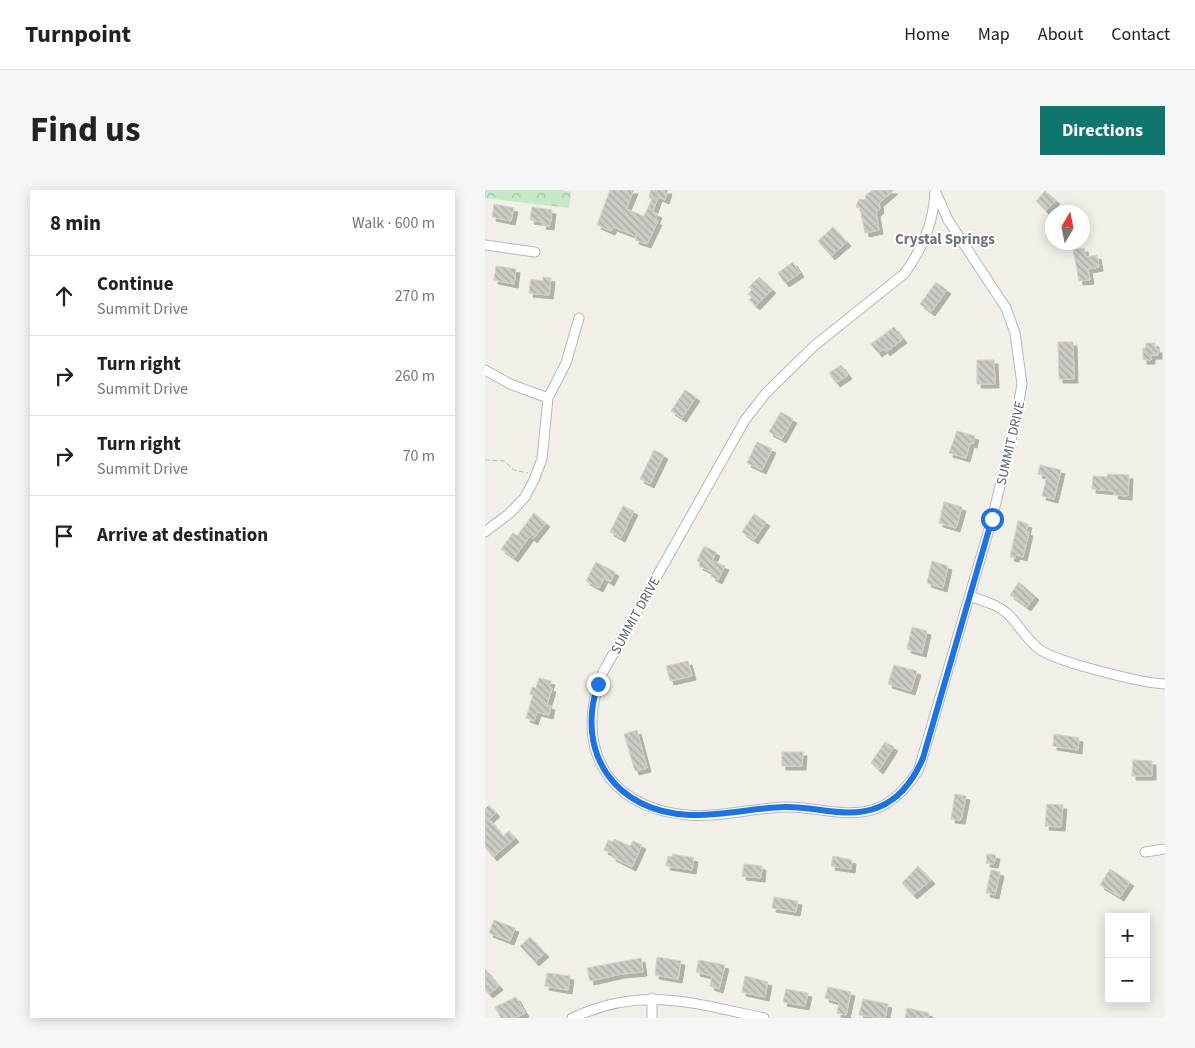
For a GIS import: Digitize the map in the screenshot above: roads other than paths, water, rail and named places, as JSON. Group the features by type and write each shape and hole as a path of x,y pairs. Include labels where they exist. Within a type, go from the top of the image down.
{"street":[{"name":"SUMMIT DRIVE","path":"935,190 949,220 1007,308 1015,333 1021,371 1021,394 1015,424 970,596 919,769 905,789 881,806 862,812 848,813 787,806 704,815 673,813 648,806 626,793 609,778 597,759 591,720 593,699 598,684 727,448 757,405 790,369 837,326 904,274 914,260 928,231 933,213 935,190"},
{"path":"485,245 535,252"},
{"path":"485,532 510,513 525,496 535,477 542,460 548,398 566,363 579,318"},
{"path":"485,370 510,384 548,398"},
{"path":"970,596 994,605 1007,613 1033,644 1049,655 1145,682 1165,684"},
{"path":"1145,852 1165,848"},
{"path":"572,1018 605,1004 652,998 678,1000 764,1018"},
{"path":"652,998 652,1018"}],"district":[{"name":"Crystal Springs","path":"945,239"}]}
